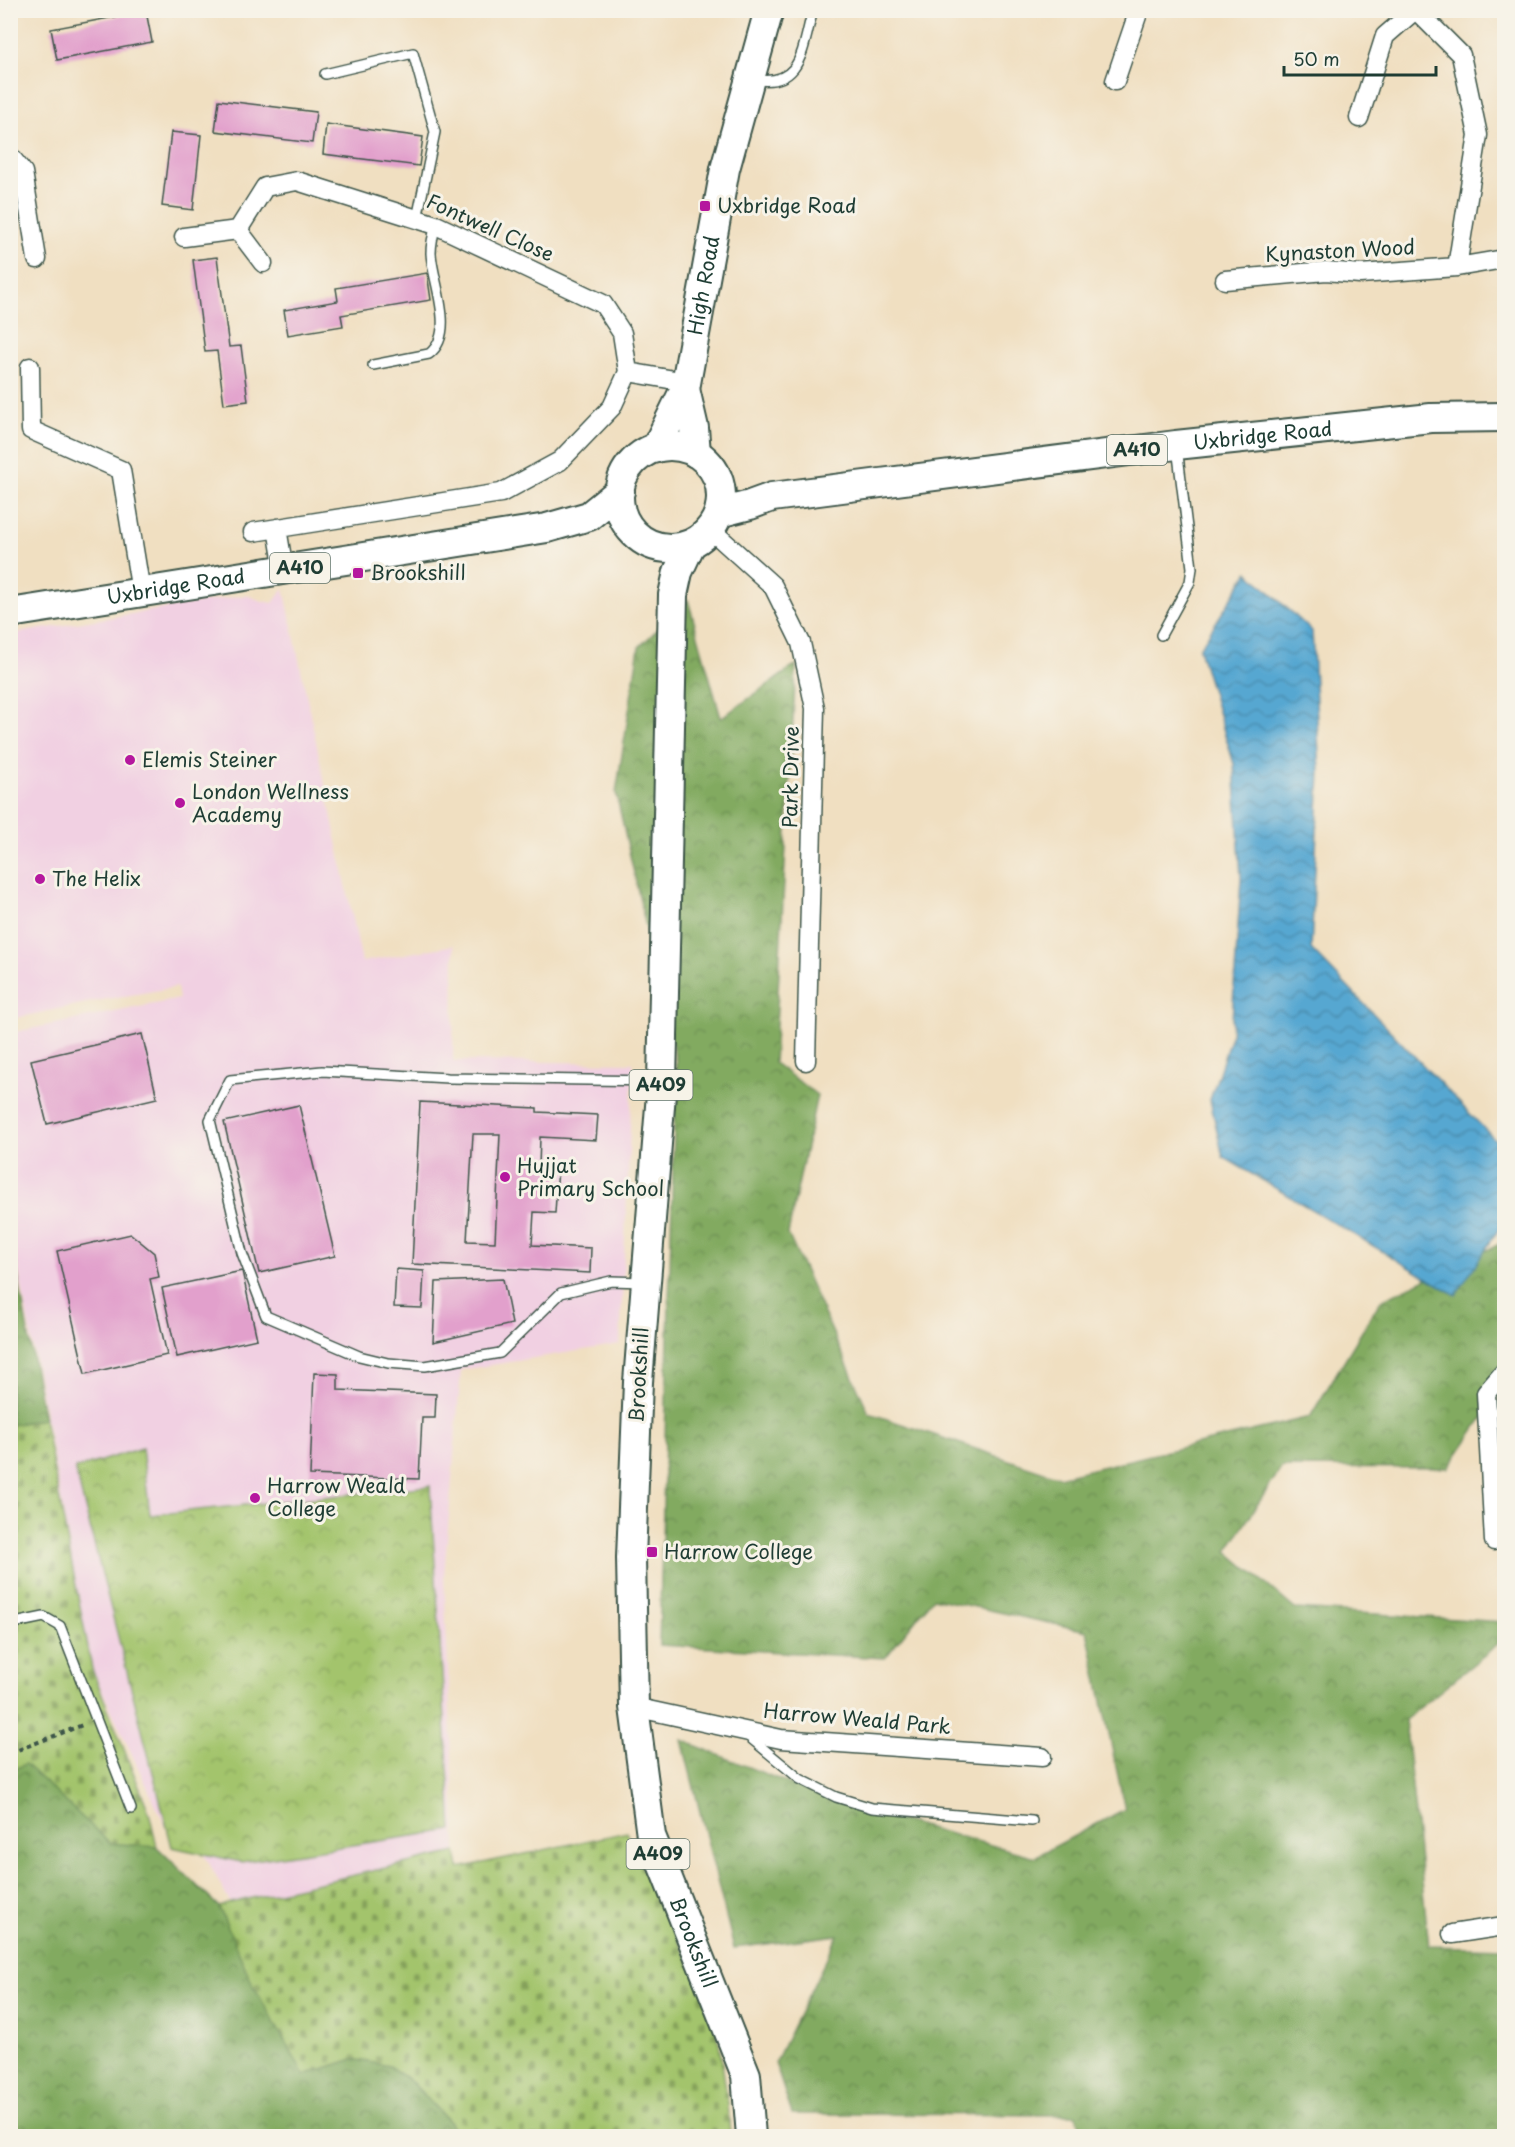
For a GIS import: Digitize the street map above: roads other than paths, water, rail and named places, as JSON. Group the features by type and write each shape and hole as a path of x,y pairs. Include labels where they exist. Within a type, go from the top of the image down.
{"main road":[{"name":"High Road","path":"656,447 686,386 725,169 769,10"},
{"name":"High Road","path":"686,386 696,453"},
{"name":"Uxbridge Road","path":"707,529 750,505 772,497 1176,445 1431,418 1504,417"},
{"path":"656,447 674,447 696,453 710,464 718,480 722,496 707,529 674,549 656,546 640,539 627,526 619,505 620,484 628,468 640,455 656,447"},
{"name":"Uxbridge Road","path":"718,480 750,488 772,497"},
{"name":"Uxbridge Road","path":"10,613 547,528 589,516 620,490"},
{"path":"589,516 627,526"},
{"name":"Brookshill","path":"707,529 678,572 673,595 662,1081 638,1382 631,1558 634,1707 651,1836 746,2076 751,2136"},
{"name":"Brookshill","path":"656,546 668,572 673,595"}],"street":[{"path":"1115,81 1139,10"},
{"path":"1359,118 1385,36 1415,10 1461,55 1478,135 1457,267"},
{"path":"10,156 23,172 37,259"},
{"name":"Fontwell Close","path":"238,230 265,187 297,181 436,225 603,304 622,333 628,372"},
{"path":"184,237 238,230 263,263"},
{"name":"Kynaston Wood","path":"1225,280 1326,271 1360,274 1457,267 1504,259"},
{"path":"30,367 31,430 121,470 141,592"},
{"path":"253,532 501,492 560,461 612,407 628,372 686,386"},
{"path":"277,528 284,570"},
{"name":"Park Drive","path":"707,529 773,586 801,643 815,708 806,1061"},
{"path":"1494,1541 1486,1393 1504,1372"},
{"name":"Harrow Weald Park","path":"634,1707 781,1738 1042,1757"},
{"path":"1452,1934 1504,1926"}],"lane":[{"path":"750,78 768,82 776,81 790,73 801,54 813,10"},
{"path":"325,74 413,53 435,132 417,219"},
{"path":"373,365 429,354 439,342 442,315 431,256 431,243 436,225"},
{"path":"1161,635 1190,582 1192,568 1176,445"},
{"path":"645,1282 611,1281 561,1293 500,1353 425,1366 388,1363 359,1356 266,1316 242,1253 210,1120 230,1080 322,1071 448,1078 662,1081"},
{"path":"10,1624 44,1617 60,1626 131,1809"},
{"path":"742,1730 800,1779 836,1797 863,1806 1032,1821"}],"water":[{"path":"1248,572 1312,631 1320,772 1311,949 1504,1149 1504,1221 1456,1295 1223,1157 1210,1100 1231,1036 1241,878 1234,764 1199,649"}],"place":[{"name":"Uxbridge Road","path":"705,206"},
{"name":"Brookshill","path":"358,573"},
{"name":"Elemis Steiner","path":"130,760"},
{"name":"London Wellness Academy","path":"180,803"},
{"name":"The Helix","path":"40,879"},
{"name":"Hujjat Primary School","path":"505,1177"},
{"name":"Harrow Weald College","path":"255,1498"},
{"name":"Harrow College","path":"652,1552"}]}
